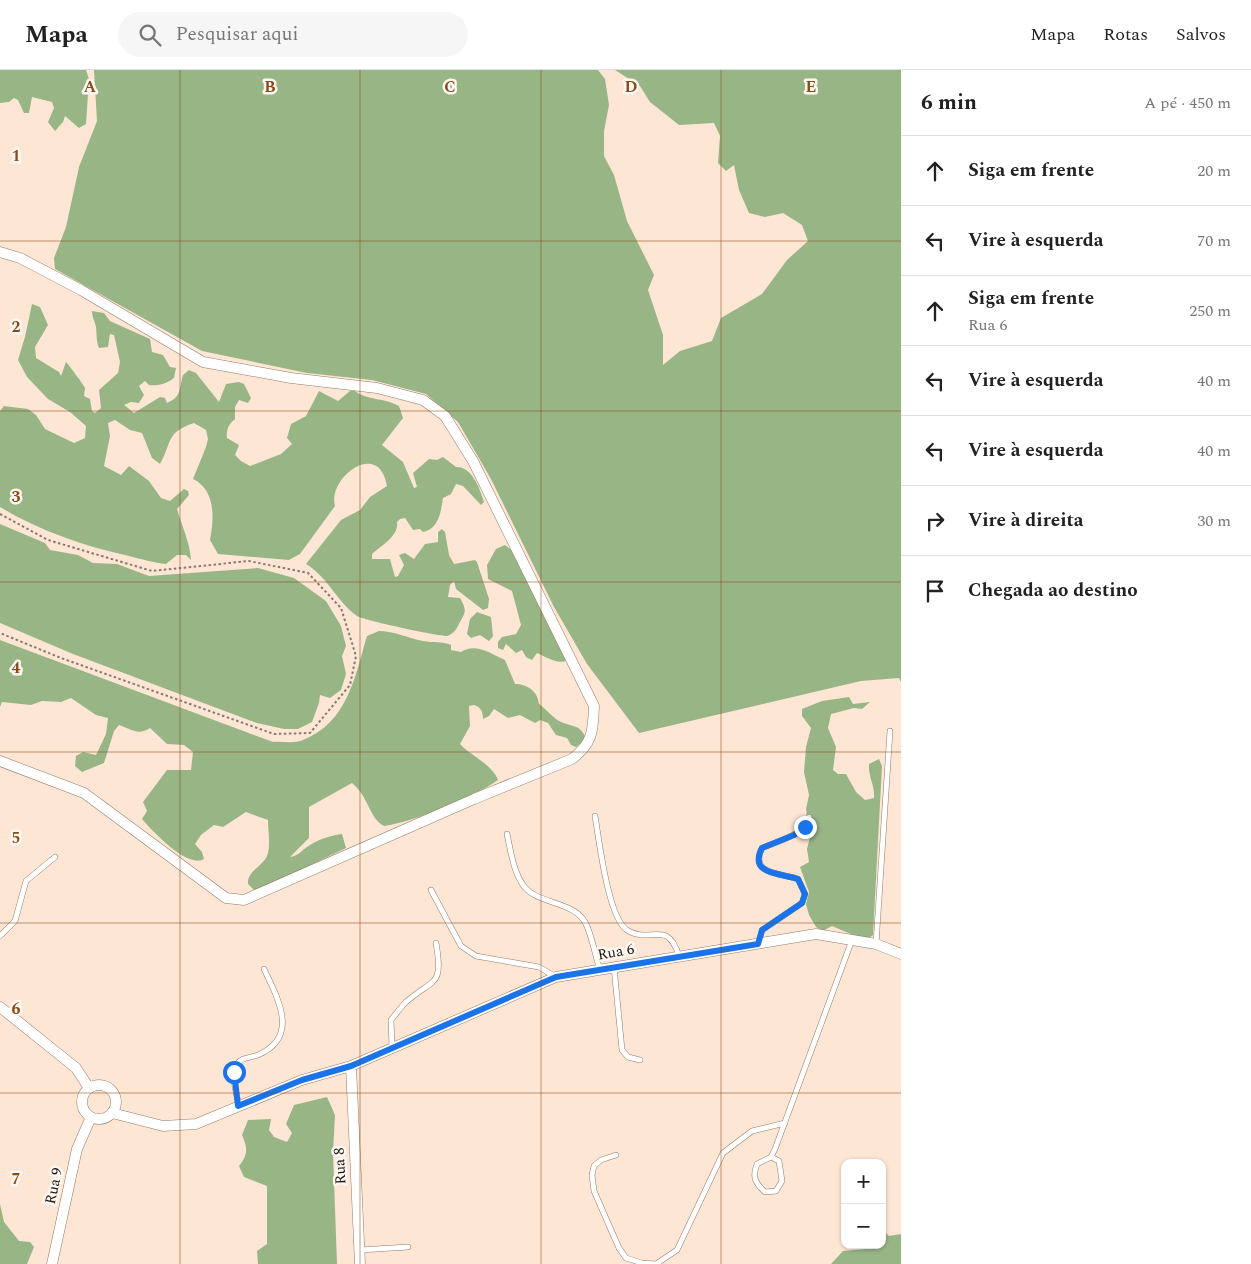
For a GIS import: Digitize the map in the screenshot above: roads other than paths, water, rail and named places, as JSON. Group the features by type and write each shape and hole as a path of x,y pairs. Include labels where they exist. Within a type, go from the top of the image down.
{"street":[{"path":"0,252 20,258 81,290 203,362 291,378 377,388 423,400 444,416 473,461 594,706 592,735 584,750 572,759 474,799 244,900 226,898 84,794 0,761"},
{"name":"Rua 6","path":"112,1113 163,1126 196,1124 302,1080 351,1066 556,977 816,934 876,944 901,954"},
{"path":"0,1007 76,1068 90,1088"},
{"name":"Rua 8","path":"351,1066 360,1264"},
{"path":"104,1086 113,1092 116,1102 112,1113 102,1119 91,1117 86,1113 82,1103 85,1093 90,1088 104,1086"},
{"name":"Rua 9","path":"52,1264 78,1150 91,1117"}],"lane":[{"path":"876,944 890,731"},
{"path":"595,816 606,883 618,920 627,930 669,936 675,944 679,956"},
{"path":"758,944 762,930 802,903 805,894 798,879 771,873 761,867 758,862 758,856 762,848 794,835 805,827 809,817"},
{"path":"507,834 514,868 524,886 535,895 574,912 584,921 600,970"},
{"path":"0,936 15,920 26,881 55,857"},
{"path":"431,890 461,946 476,956 539,967 556,977"},
{"path":"771,1156 779,1161 782,1181 776,1191 765,1192 756,1184 753,1172 757,1164 771,1156 785,1123 852,940"},
{"path":"392,1047 391,1020 407,1002 434,984 439,972 436,944"},
{"path":"614,967 622,1050 628,1057 640,1060"},
{"path":"238,1106 234,1072 236,1064 243,1059 257,1056 275,1045 281,1032 282,1010 264,968"},
{"path":"616,1155 601,1160 594,1166 592,1175 594,1191 619,1248 626,1258 642,1263 656,1264 677,1250 723,1153 752,1131 785,1123"},
{"path":"360,1250 408,1246"}]}
